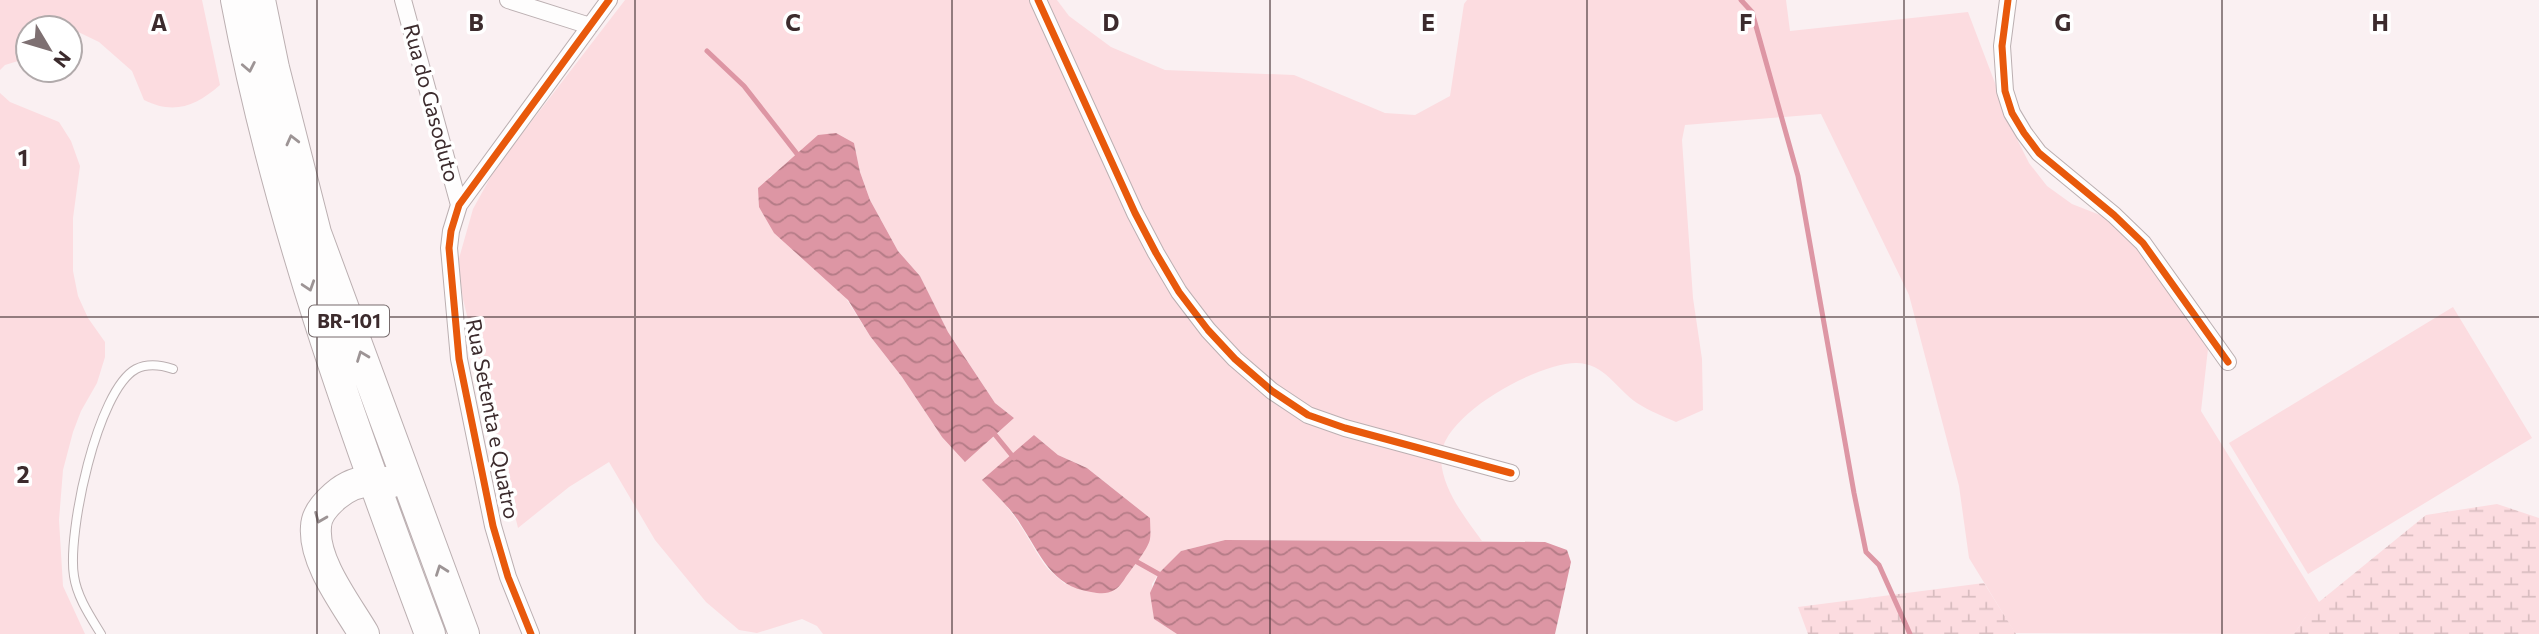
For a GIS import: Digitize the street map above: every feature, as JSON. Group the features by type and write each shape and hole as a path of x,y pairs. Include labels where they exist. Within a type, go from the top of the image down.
{"highway":[{"name":"BR-101","path":"236,0 251,79 293,236 371,479 430,634"},
{"name":"BR-101","path":"260,0 274,68 316,233 464,634"},
{"path":"364,634 324,566 316,545 315,524 326,503 344,488 371,479 390,482 416,501"}],"street":[{"name":"Rua do Gasoduto","path":"403,0 459,205"},
{"path":"508,0 590,26"},
{"path":"459,205 610,0"},
{"path":"1038,0 1156,253 1179,292 1208,330 1235,359 1272,391 1308,415 1345,428 1511,473"},
{"path":"2021,0 2008,0 2002,46 2005,91 2012,113 2039,153 2114,215 2143,243 2228,362"},
{"name":"Rua Setenta e Quatro","path":"459,205 449,248 458,359 494,526 508,577 531,634"}],"lane":[{"path":"101,634 83,603 74,575 73,553 78,515 90,457 104,417 122,382 134,370 147,365 173,369"}],"green space":[{"path":"0,0 202,0 220,85 202,98 184,106 165,107 144,100 132,71 99,42 84,35 84,14 14,14 14,62 0,70"},
{"path":"625,0 1057,0 1069,16 1111,47 1165,70 1294,75 1385,113 1415,115 1450,96 1464,4 1467,0 1786,0 1790,31 1968,12 2014,133 2029,163 2047,186 2072,204 2118,222 2209,340 2201,411 2319,602 2317,601 2294,634 2015,633 1969,558 1959,486 1909,295 1821,114 1685,125 1682,140 1693,298 1702,359 1703,410 1676,422 1637,403 1595,367 1576,363 1538,372 1493,395 1455,426 1444,443 1441,460 1450,493 1482,541 1225,540 1181,551 1152,584 1154,619 1177,634 823,634 817,626 802,619 757,633 739,630 706,602 655,540 609,462 569,487 518,528 463,299 458,262 473,209 495,169","holes":["854,143 870,200 898,251 920,276 948,332 995,403 1014,418 942,437 902,377 870,336 769,177 786,166","1034,435 1058,455 1087,468 1150,518 1065,584 1044,564 1007,507"]},
{"path":"0,93 10,102 59,122 71,141 80,166 73,218 73,271 78,296 88,318 105,342 105,357 97,383 73,432 63,470 59,520 63,586 85,634 0,634"},
{"path":"2453,307 2532,438 2308,574 2229,443"},
{"path":"2497,504 2539,518 2539,634 2294,634 2317,600 2319,602 2426,515"},
{"path":"1984,583 2016,634 1808,634 1798,607"}],"water":[{"path":"836,133 854,143 870,200 898,251 920,276 948,332 995,403 1014,418 965,462 942,437 902,377 870,336 848,300 774,233 759,207 758,188 818,135"},
{"path":"1034,435 1058,455 1087,468 1150,518 1149,544 1124,580 1110,592 1077,589 1057,576 1041,558 1013,513 982,480"},
{"path":"1225,540 1545,542 1567,550 1571,562 1555,634 1177,634 1154,619 1150,593 1159,573 1181,551"}],"waterway":[{"path":"1741,0 1752,12 1798,176 1866,552 1879,565 1910,634"},
{"path":"707,51 744,86 801,159"},
{"path":"992,431 1014,458"},
{"path":"1130,558 1164,577"}],"cycle path":[{"path":"531,634 508,577 493,526 459,359 449,248 451,231 459,205 609,0"},
{"path":"1038,0 1135,213 1156,253 1179,292 1208,330 1235,359 1272,391 1308,415 1345,428 1511,473"},
{"path":"2008,0 2002,46 2005,91 2012,113 2024,133 2039,153 2114,215 2143,243 2228,362"}]}
